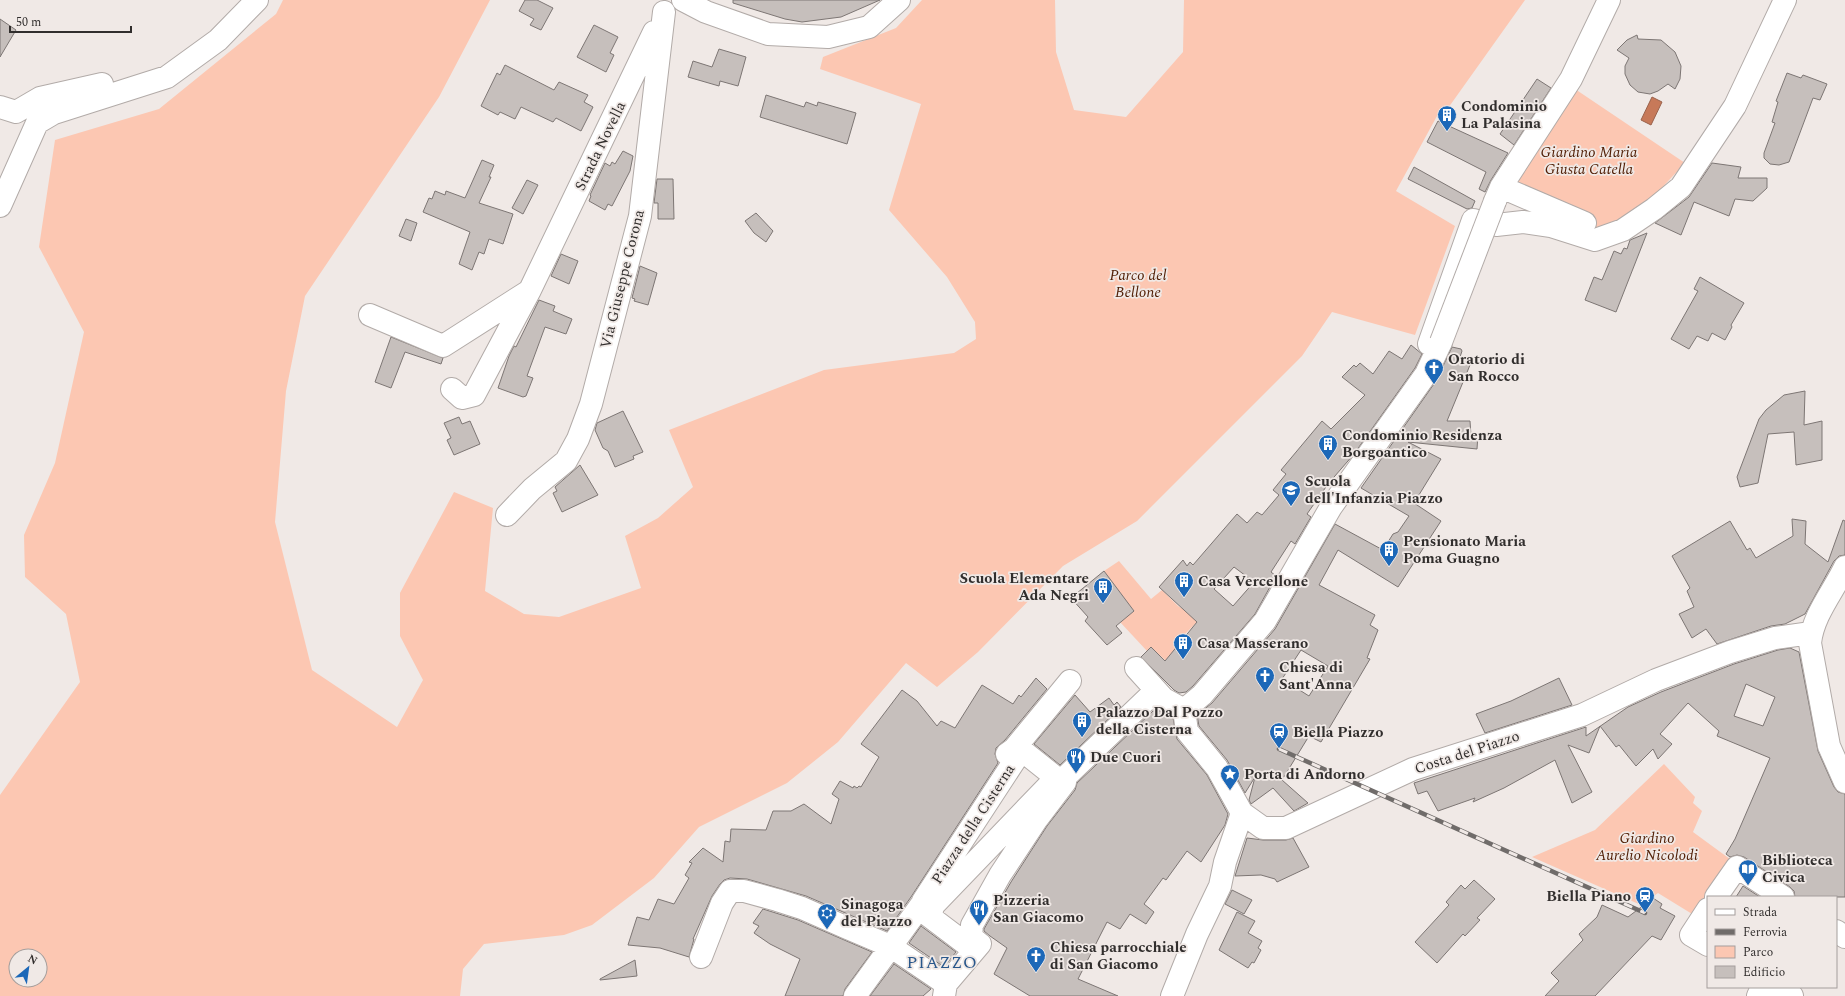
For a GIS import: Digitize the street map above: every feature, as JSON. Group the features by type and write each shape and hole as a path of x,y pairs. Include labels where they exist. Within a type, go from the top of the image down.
{"street":[{"path":"0,206 37,123 54,113 166,77 218,40 257,0"},
{"path":"683,0 706,12 768,34 828,37 869,27 899,0"},
{"path":"1136,668 1164,699 1184,710 1202,695 1265,620 1331,507 1426,374 1498,194 1571,79 1609,0"},
{"path":"1426,374 1425,356 1473,220 1487,223 1523,222 1551,226 1595,240 1623,230 1654,209 1681,188 1735,106 1785,0"},
{"name":"Strada Novella","path":"452,389 462,398 474,395 530,290 625,95 666,6"},
{"name":"Via Giuseppe Corona","path":"507,515 532,489 566,461 578,438 591,404 640,216 666,6"},
{"path":"0,107 16,112 40,98 101,85 166,77"},
{"path":"1498,194 1588,224"},
{"path":"370,315 443,346 530,290"},
{"path":"1845,567 1816,618 1811,633 1810,643 1829,746 1845,782"},
{"name":"Costa del Piazzo","path":"1184,710 1187,730 1217,768 1242,813 1263,828 1286,828 1414,769 1582,715 1656,680 1730,652 1774,638 1811,633"},
{"path":"1014,748 1070,682"},
{"path":"1056,782 1148,698 1164,699"},
{"name":"Piazza della Cisterna","path":"1014,748 1018,748 1056,782 926,908 923,901 1015,760 1007,754 1014,748"},
{"path":"701,957 722,903 730,891 744,890 802,908 890,946 945,990 976,940 972,925 1000,875 1037,818 1065,782 1056,782"},
{"path":"1172,996 1197,934 1220,886 1225,862 1242,813"},
{"path":"1717,896 1737,867 1781,896"},
{"path":"855,996 921,905 926,908 925,912 970,947 976,940"},
{"path":"1704,915 1691,936 1707,944"},
{"path":"1780,988 1792,996"}],"green space":[{"name":"Parco del Bellone","path":"283,0 490,0 439,97 305,296 286,391 275,522 312,670 397,727 423,680 400,636 400,593 454,492 493,508 485,591 524,614 559,617 641,588 625,536 658,518 693,487 669,430 824,370 954,353 976,339 975,322 947,277 889,210 921,104 820,69 823,57 896,28 922,0 1055,0 1056,52 1074,110 1126,117 1183,52 1184,0 1525,0 1441,118 1437,116 1396,191 1455,226 1415,335 1332,312 1302,356 1137,521 1063,566 978,652 937,687 906,663 838,742 787,783 699,827 654,878 592,925 564,935 484,944 463,969 460,996 0,996 0,795 80,682 66,614 25,577 24,535 55,463 84,332 39,247 55,140 159,109 276,14"},
{"name":"Giardino Maria Giusta Catella","path":"1575,89 1685,163 1643,208 1595,230 1511,183"},
{"path":"1119,561 1151,599 1162,590 1178,606 1194,616 1197,622 1184,635 1187,639 1166,661 1151,647 1147,651 1120,622 1134,611 1104,571"},
{"name":"Giardino Aurelio Nicolodi","path":"1664,764 1695,797 1693,803 1702,811 1693,832 1734,862 1711,896 1707,896 1707,902 1697,917 1658,893 1641,905 1532,857 1595,830"}],"shaded area":[{"path":"1652,97 1662,102 1651,125 1641,120"}],"building":[{"path":"525,0 537,0 553,8 541,30 530,25 534,19 519,11"},
{"path":"733,0 880,0 841,17 802,22 785,19 733,3"},
{"path":"0,19 16,30 0,57"},
{"path":"594,25 618,37 610,53 614,55 606,72 577,57"},
{"path":"1637,35 1638,39 1661,40 1675,52 1681,66 1680,79 1675,89 1668,84 1658,91 1650,94 1638,92 1630,85 1625,74 1625,66 1629,58 1617,50 1627,40"},
{"path":"719,49 746,57 738,86 720,81 719,86 688,77 693,61 712,67"},
{"path":"505,65 554,90 559,82 588,95 584,102 593,107 581,131 556,118 553,122 521,107 515,119 500,112 498,115 481,106 497,73 500,75"},
{"path":"1787,73 1801,78 1803,75 1827,84 1820,100 1813,98 1789,162 1779,165 1770,164 1764,158 1764,153 1775,123 1772,122 1778,102 1776,101"},
{"path":"1537,79 1551,88 1514,145 1500,134"},
{"path":"766,95 804,107 806,102 817,106 818,102 856,113 847,144 760,117"},
{"path":"1438,121 1508,153 1485,192 1479,189 1486,172 1427,142"},
{"path":"623,151 633,156 630,171 612,206 608,204 605,210 589,201 590,195 605,163 610,166 612,162 615,164"},
{"path":"482,160 494,165 489,177 491,177 479,203 513,214 503,244 489,239 484,254 479,252 472,270 459,264 470,232 423,212 429,198 432,199 435,191 445,195 446,191 465,198"},
{"path":"1712,163 1741,167 1738,178 1767,178 1767,188 1753,201 1735,199 1729,216 1694,202 1681,235 1655,223 1689,197"},
{"path":"1414,167 1475,201 1472,208 1467,209 1408,179"},
{"path":"657,179 673,179 674,219 658,219 658,203 654,203"},
{"path":"527,180 538,185 523,214 512,208"},
{"path":"756,213 773,231 766,242 754,233 745,221"},
{"path":"406,219 417,223 411,241 399,236"},
{"path":"1647,233 1616,312 1585,300 1594,277 1602,280 1614,251 1621,254 1624,248 1627,249 1630,240"},
{"path":"561,254 578,261 569,284 551,276"},
{"path":"640,266 657,273 648,305 634,301 635,299 632,298"},
{"path":"1700,277 1744,303 1731,325 1732,327 1725,340 1712,333 1708,341 1697,336 1689,349 1671,339 1698,291 1694,289"},
{"path":"539,300 555,306 553,311 572,319 566,334 545,327 527,376 533,378 526,396 523,397 498,388 509,356 514,346 516,347"},
{"path":"391,337 443,358 441,364 405,352 391,388 375,382"},
{"path":"1411,345 1422,354 1415,368 1354,454 1328,484 1307,514 1311,517 1295,544 1291,541 1271,572 1276,576 1255,614 1193,686 1186,692 1179,693 1174,690 1141,657 1151,647 1165,661 1197,622 1159,587 1183,560 1187,566 1190,562 1193,565 1237,514 1247,523 1257,512 1262,515 1279,495 1273,490 1286,474 1281,470 1322,421 1331,429 1365,395 1342,377 1354,365 1356,367 1360,363 1373,374 1389,351 1402,359","holes":["1234,567 1254,582 1233,606 1214,589"]},
{"path":"1452,347 1461,349 1462,351 1460,357 1470,365 1447,421 1470,421 1471,436 1478,434 1477,449 1408,442 1441,459 1414,503 1441,521 1398,587 1338,550 1319,585 1375,615 1370,625 1378,630 1367,658 1370,659 1321,742 1309,736 1282,780 1308,803 1294,811 1273,788 1251,804 1249,800 1255,777 1245,793 1227,760 1199,726 1197,715 1212,703 1275,629 1335,524 1383,550 1393,534 1398,532 1409,516 1361,488 1436,381","holes":["1301,650 1328,666 1309,696 1282,679"]},
{"path":"1805,391 1804,425 1822,421 1822,460 1796,465 1794,432 1768,434 1758,483 1740,487 1737,477 1759,419 1766,410 1784,395"},
{"path":"623,411 643,452 633,456 634,459 615,467 608,451 603,448 595,430 597,423"},
{"path":"459,417 462,424 470,421 480,444 454,455 447,440 451,438 444,423"},
{"path":"580,465 598,495 562,512 553,493 557,491 555,487"},
{"path":"1792,519 1806,521 1805,544 1828,562 1843,520 1845,521 1845,555 1839,556 1834,561 1805,614 1785,624 1771,626 1717,644 1706,629 1692,638 1679,614 1694,607 1687,591 1690,588 1672,556 1730,521 1747,550 1750,548 1756,558 1793,536"},
{"name":"Scuola Elementare Ada Negri","path":"1104,571 1134,611 1116,626 1122,633 1107,645 1085,621 1088,617 1071,598"},
{"path":"1790,648 1799,652 1818,751 1834,787 1838,792 1845,794 1845,897 1795,896 1794,891 1790,887 1744,857 1737,855 1730,857 1726,854 1735,839 1770,758 1717,736 1719,731 1688,703 1660,734 1672,744 1658,759 1653,749 1636,766 1619,745 1616,747 1600,726 1628,707 1661,692 1734,664 1778,650","holes":["1746,684 1775,697 1763,726 1734,716"]},
{"path":"1036,678 1047,689 1005,740 996,748 995,754 998,763 911,897 887,931 806,896 747,879 730,878 724,880 720,884 712,896 693,939 689,957 660,948 628,945 637,917 649,920 658,899 674,904 689,878 685,875 692,863 689,862 703,848 723,862 725,841 730,842 731,829 766,830 773,811 791,811 804,804 831,824 839,799 832,794 840,781 853,788 854,786 857,788 859,786 861,787 879,757 861,744 902,690 917,701 937,726 941,721 955,728 982,685 1013,704 1019,695 1021,697"},
{"path":"1559,678 1572,705 1485,733 1476,714 1511,701"},
{"path":"1075,695 1090,712 1109,698 1114,705 1117,702 1121,707 1060,765 1034,744"},
{"path":"1153,711 1160,711 1173,718 1177,739 1207,775 1228,814 1225,825 1201,862 1187,851 1166,880 1163,878 1144,904 1154,912 1146,924 1130,914 1120,929 1107,922 1078,979 1118,996 1030,996 994,974 1007,948 990,936 984,931 984,929 1011,882 1047,826 1075,790 1077,783"},
{"path":"1600,726 1589,753 1568,745 1592,792 1572,803 1555,760 1504,788 1473,802 1475,798 1438,811 1427,791 1418,794 1414,783 1586,727 1586,736"},
{"path":"1247,838 1286,840 1293,838 1309,867 1277,882 1275,879 1261,875 1235,876"},
{"path":"1474,880 1495,899 1477,918 1480,920 1465,936 1463,934 1437,963 1415,942 1449,905 1446,902 1461,885 1465,889"},
{"path":"1743,886 1758,896 1737,896"},
{"path":"1232,890 1252,900 1244,914 1225,904"},
{"path":"1653,898 1662,904 1660,908 1675,916 1661,940 1652,936 1595,996 1545,996 1559,981 1551,973 1583,940 1579,934 1597,917 1602,905 1628,917"},
{"path":"763,909 798,920 872,952 845,989 843,996 785,996 800,959 770,944 754,933 759,926 753,923"},
{"path":"1237,912 1255,921 1248,933 1262,941 1258,948 1261,950 1254,963 1252,962 1248,968 1219,950"},
{"path":"921,926 956,952 944,967 909,943"},
{"path":"635,960 637,976 600,980 600,979"},
{"path":"894,964 931,989 923,996 870,996"}],"railway":[{"path":"1279,749 1645,913"}],"place":[{"name":"Condominio La Palasina","path":"1447,132"},
{"name":"Oratorio di San Rocco","path":"1434,385"},
{"name":"Condominio Residenza Borgoantico","path":"1328,461"},
{"name":"Scuola dell'Infanzia Piazzo","path":"1291,507"},
{"name":"Pensionato Maria Poma Guagno","path":"1389,567"},
{"name":"Casa Vercellone","path":"1184,598"},
{"name":"Scuola Elementare Ada Negri","path":"1103,604"},
{"name":"Casa Masserano","path":"1183,660"},
{"name":"Chiesa di Sant'Anna","path":"1265,693"},
{"name":"Palazzo Dal Pozzo della Cisterna","path":"1082,738"},
{"name":"Biella Piazzo","path":"1279,749"},
{"name":"Due Cuori","path":"1076,774"},
{"name":"Porta di Andorno","path":"1230,791"},
{"name":"Biblioteca Civica","path":"1748,886"},
{"name":"Biella Piano","path":"1645,913"},
{"name":"Pizzeria San Giacomo","path":"979,926"},
{"name":"Sinagoga del Piazzo","path":"827,930"},
{"name":"Chiesa parrocchiale di San Giacomo","path":"1036,973"}],"district":[{"name":"PIAZZO","path":"942,962"}]}
